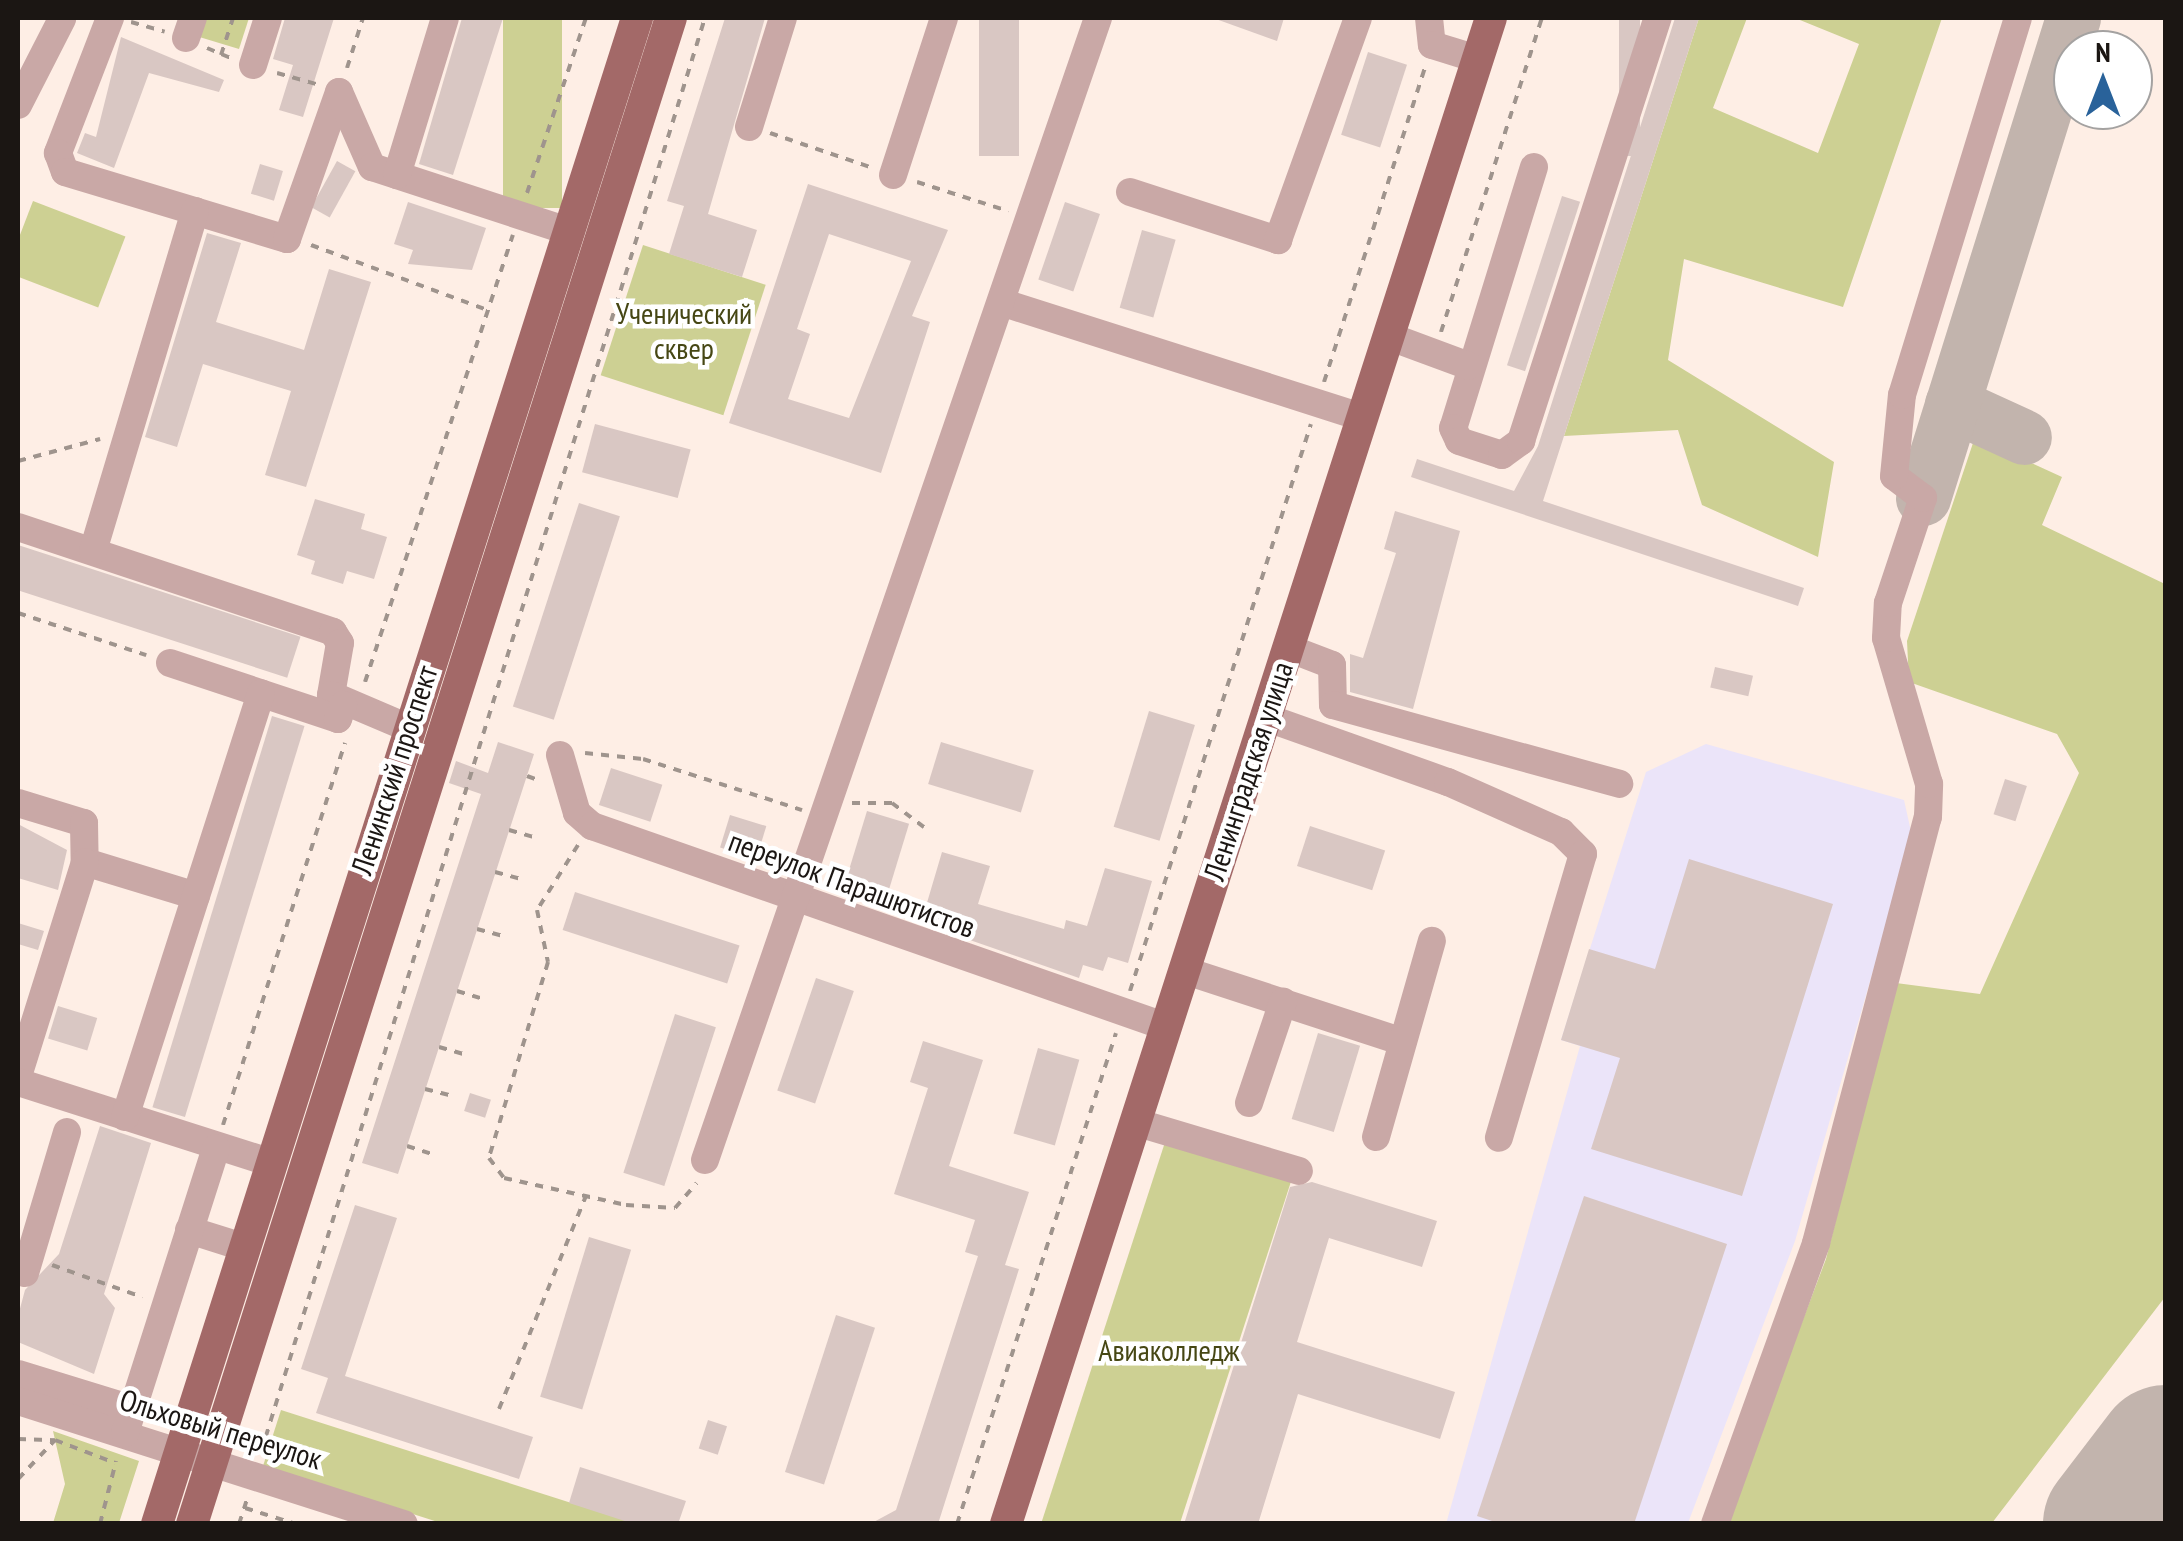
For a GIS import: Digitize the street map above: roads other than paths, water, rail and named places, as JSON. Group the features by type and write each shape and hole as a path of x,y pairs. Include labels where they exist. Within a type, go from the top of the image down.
{"main road":[{"name":"Ленинский проспект","path":"156,1524 406,727 571,232 636,18"},
{"name":"Ленинский проспект","path":"192,1524 670,18"},
{"name":"Ленинградская улица","path":"1006,1524 1491,18"}],"street":[{"path":"20,92 60,18 111,19 58,153 65,172 287,238 339,92 372,167 571,232"},
{"path":"253,65 268,18"},
{"path":"397,175 445,18"},
{"path":"749,127 783,18"},
{"path":"893,175 944,18"},
{"path":"705,1160 1004,303 1098,18"},
{"path":"1130,192 1278,240 1358,18"},
{"path":"1534,167 1469,366 1453,428 1459,441 1502,455 1521,441 1658,18"},
{"path":"1715,1524 1816,1243 1928,817 1929,784 1886,638 1888,603 1923,498 1894,476 1902,394 2018,18"},
{"path":"1430,31 1477,60"},
{"path":"92,552 195,211"},
{"path":"1004,303 1362,417"},
{"path":"1388,336 1469,366"},
{"path":"18,527 333,632 340,643 329,682 350,707 406,727"},
{"path":"1288,648 1332,665 1333,705 1619,784"},
{"path":"170,663 338,719 350,707"},
{"path":"125,1117 261,693"},
{"path":"1265,718 1448,782 1561,832 1583,854 1499,1138"},
{"name":"переулок Парашютистов","path":"560,755 577,813 592,826 1166,1027"},
{"path":"18,803 84,823 85,862 18,1079 216,1148 269,1162"},
{"path":"85,862 196,896"},
{"path":"1376,1138 1432,942"},
{"path":"1183,970 1404,1042"},
{"path":"1249,1103 1283,1002"},
{"path":"1135,1122 1299,1171"},
{"path":"23,1274 67,1132"},
{"path":"18,1374 128,1421 216,1148"},
{"path":"190,1230 243,1247"},
{"name":"Ольховый переулок","path":"18,1401 128,1421 179,1451 256,1472 404,1524"}],"park label":[{"name":"Ученический сквер","path":"684,330"},
{"name":"Авиаколледж","path":"1169,1350"}]}
